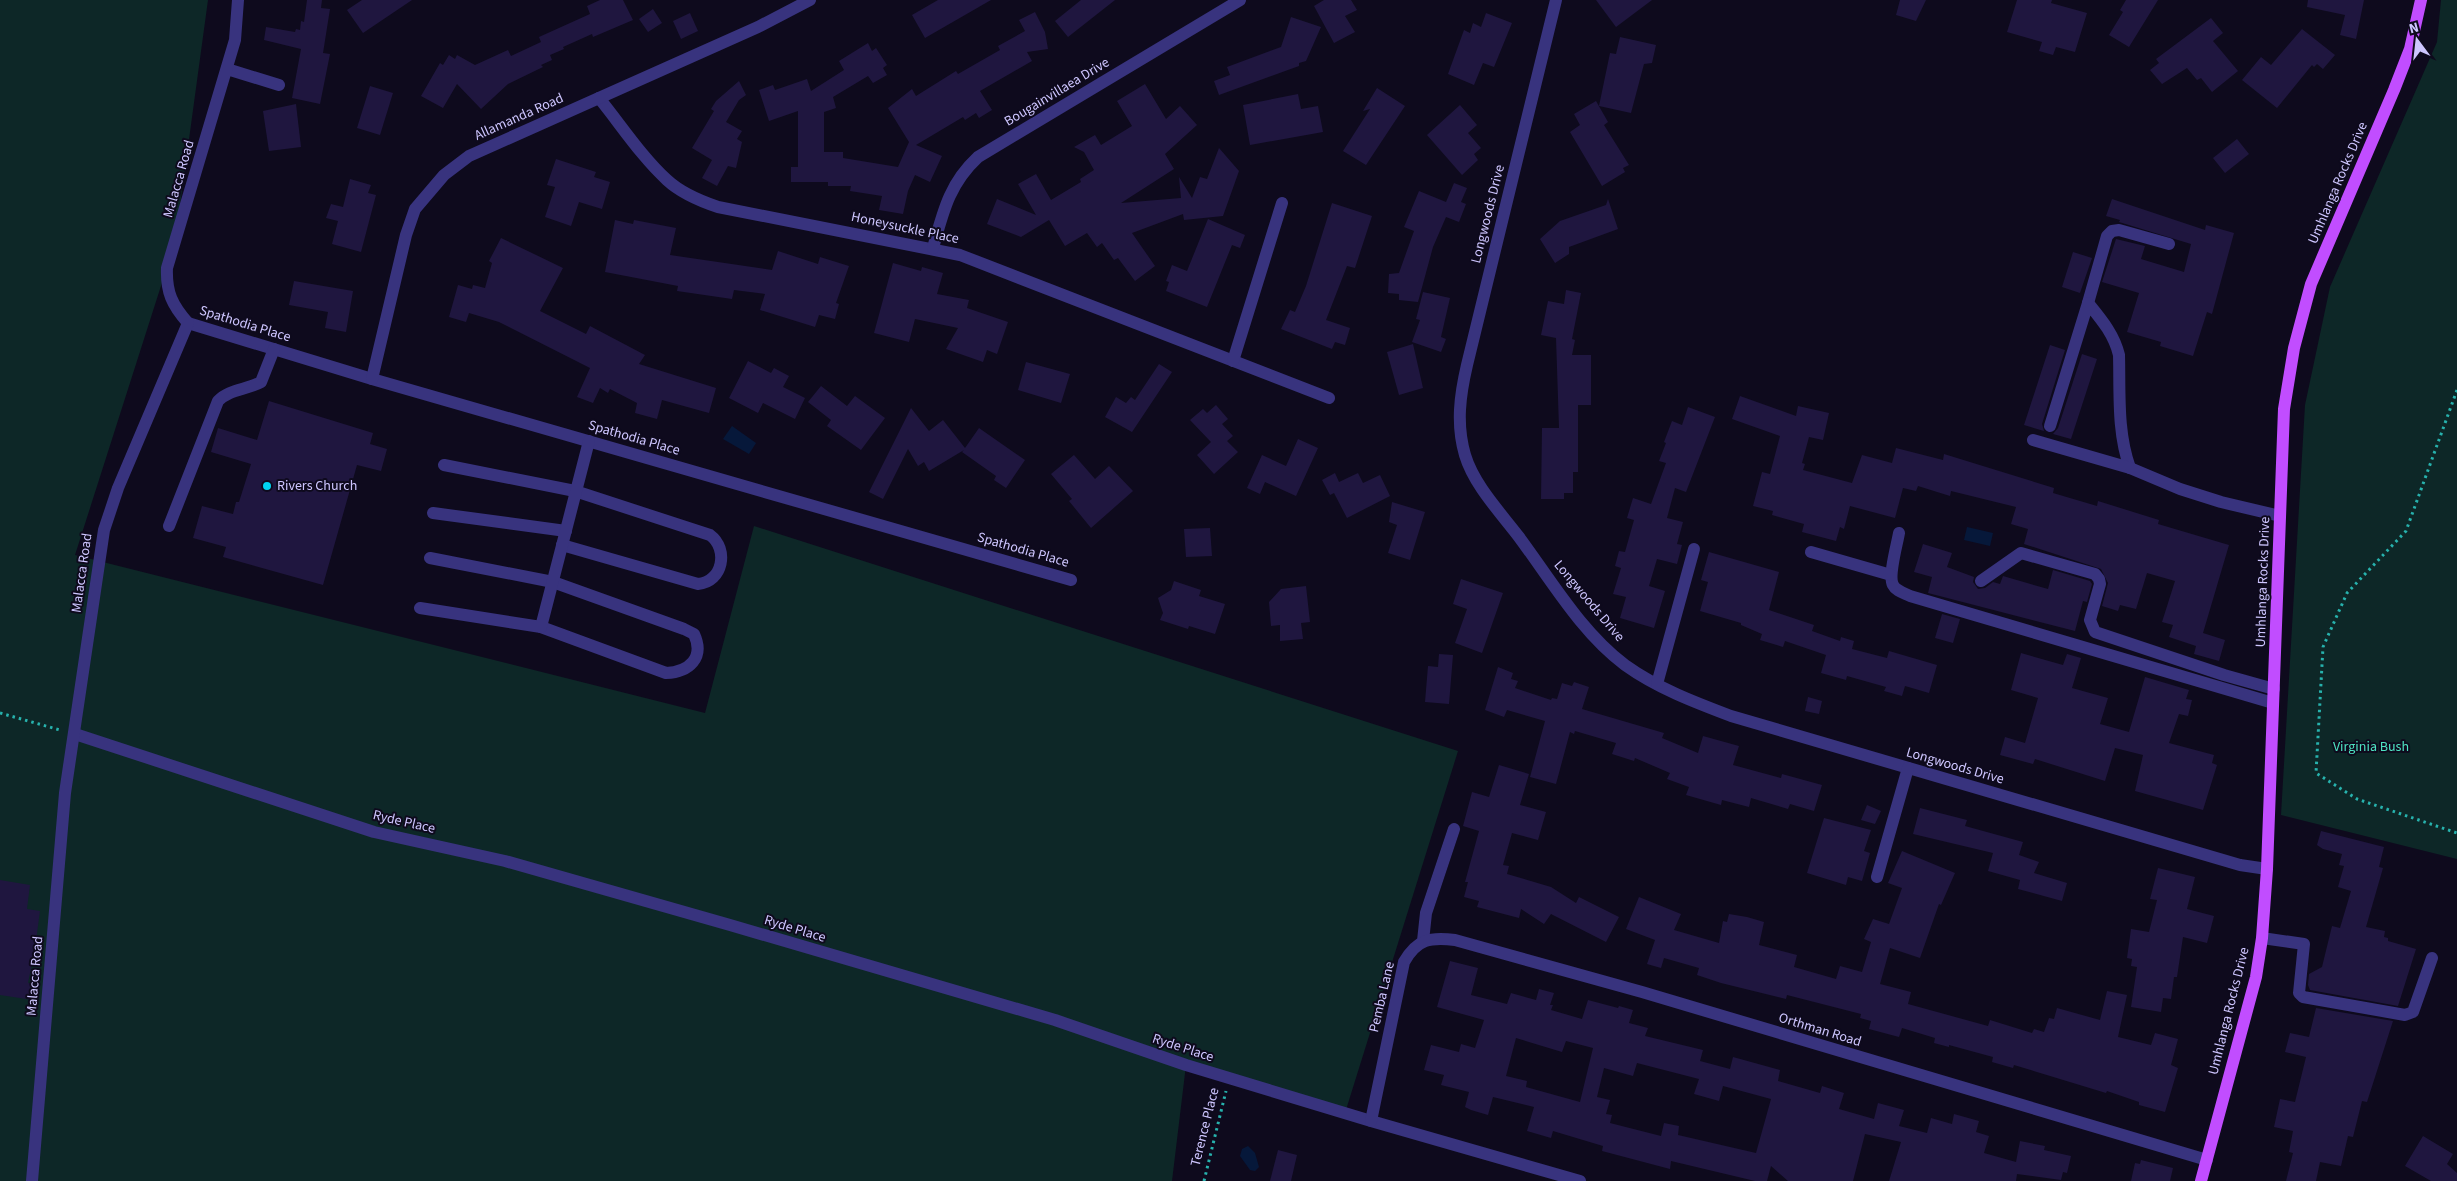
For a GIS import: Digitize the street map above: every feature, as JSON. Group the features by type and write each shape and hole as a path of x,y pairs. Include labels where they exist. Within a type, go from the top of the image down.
{"main road":[{"name":"Umhlanga Rocks Drive","path":"2201,1181 2256,977 2262,938 2267,869 2284,409 2301,316 2311,284 2410,49 2421,0"}],"street":[{"name":"Malacca Road","path":"32,1181 65,793 104,530 118,488 188,323 169,298 166,284 167,268 235,40 238,0"},
{"name":"Allamanda Road","path":"372,379 406,235 415,209 428,191 444,175 468,156 758,27 810,0"},
{"name":"Bougainvillaea Drive","path":"933,248 944,207 952,189 962,172 978,158 1240,0"},
{"name":"Longwoods Drive","path":"1556,0 1467,365 1460,397 1460,427 1465,456 1482,487 1576,613 1600,642 1619,659 1657,684 1686,699 1730,716 2240,865 2267,869"},
{"path":"227,69 279,85"},
{"name":"Honeysuckle Place","path":"599,98 663,176 698,200 718,208 933,248 960,255 1329,398"},
{"path":"1233,361 1282,203"},
{"path":"2050,426 2088,303 2106,236 2112,231 2119,230 2169,244"},
{"path":"2088,303 2112,335 2118,350 2121,428 2123,444 2130,468"},
{"name":"Spathodia Place","path":"188,323 372,379 1071,580"},
{"path":"169,526 218,401 235,391 261,382 274,349"},
{"path":"2033,440 2130,468 2180,489 2221,502 2280,516"},
{"path":"541,627 589,441"},
{"path":"444,466 575,491 710,535 720,544 722,554 716,577 711,581 698,584 562,546"},
{"path":"433,513 566,531"},
{"path":"1899,533 1891,575 1892,584 1898,590 1923,601 2273,704"},
{"path":"1657,684 1694,549"},
{"path":"1811,552 1891,575"},
{"path":"1981,582 2022,553 2095,574 2100,584 2090,620 2095,632 2224,675 2274,689"},
{"path":"420,608 541,627 666,674 687,669 695,661 698,649 694,634 684,628 553,582 430,558"},
{"name":"Ryde Place","path":"75,734 374,832 505,860 692,914 1055,1020 1229,1078 1580,1181"},
{"path":"1877,877 1908,768"},
{"path":"1423,941 1426,913 1454,829"},
{"name":"Orthman Road","path":"1423,941 1438,938 1455,940 1623,987 2207,1160"},
{"path":"2262,938 2304,944 2299,993 2303,998 2405,1015 2413,1012 2432,958"},
{"name":"Pemba Lane","path":"1371,1121 1404,962 1412,948 1423,941"}],"path":[{"path":"2457,390 2406,531 2347,593 2323,647 2316,773 2357,799 2457,833"},
{"path":"0,713 75,734"},
{"name":"Terence Place","path":"1204,1181 1229,1078"}],"green space":[{"path":"0,0 208,0 175,242 75,555 705,713 754,526 1458,751 1345,1113 1186,1065 1172,1181 0,1181"},
{"name":"Virginia Bush","path":"2441,0 2457,0 2457,859 2281,815 2305,405 2330,287 2437,42"}],"water":[{"path":"732,426 756,443 749,454 723,439"},
{"path":"1967,527 1993,533 1990,546 1964,540"},
{"path":"1248,1146 1255,1153 1259,1167 1255,1171 1250,1170 1240,1156 1242,1149"}],"building":[{"path":"307,0 322,0 321,8 330,9 323,53 330,54 320,104 292,98 301,49 264,40 266,27 295,32 296,29 300,30 301,21 304,22"},
{"path":"362,0 412,0 363,33 347,10"},
{"path":"600,0 623,0 633,20 593,37 592,34 563,47 564,49 550,55 552,60 541,65 543,67 508,84 481,109 457,84 443,108 421,96 440,63 443,65 449,55 455,59 457,55 475,65 508,50 511,56 541,42 539,37 590,14 587,6"},
{"path":"938,0 991,0 925,38 912,15"},
{"path":"1081,0 1115,0 1068,37 1055,21"},
{"path":"1324,0 1351,0 1357,10 1345,16 1355,32 1334,43 1314,6"},
{"path":"1596,0 1652,0 1616,27"},
{"path":"1900,0 1926,0 1916,21 1896,15"},
{"path":"2017,0 2052,0 2051,3 2087,13 2075,52 2056,47 2053,55 2039,51 2042,42 2007,32"},
{"path":"2126,0 2158,0 2129,47 2109,35 2123,12 2120,10"},
{"path":"2308,0 2364,0 2356,39 2340,35 2345,15 2307,7"},
{"path":"653,9 662,23 648,32 639,19"},
{"path":"1035,12 1045,32 1048,49 1027,52 1032,61 980,91 992,110 979,118 976,113 965,120 963,117 916,145 942,156 930,182 915,175 908,191 903,214 879,210 882,196 850,191 851,186 828,186 828,182 791,182 791,167 798,167 798,111 769,121 759,90 773,85 775,90 807,79 811,91 844,70 839,61 868,43 872,51 876,48 887,65 883,68 887,75 873,83 868,76 833,97 836,108 824,112 824,152 843,152 843,158 898,167 909,142 888,108 912,89 916,96 956,71 958,74 1000,50 998,46 1025,31 1019,20"},
{"path":"690,13 698,31 681,39 673,21"},
{"path":"1486,13 1512,23 1494,67 1483,63 1474,85 1448,74 1464,30 1470,33 1473,23 1481,27"},
{"path":"1291,17 1321,27 1306,61 1299,63 1299,66 1219,95 1214,81 1230,75 1227,67 1281,47"},
{"path":"2211,18 2223,33 2213,41 2238,71 2212,92 2201,78 2197,80 2187,68 2162,84 2150,70 2159,63 2156,59"},
{"path":"2302,29 2335,55 2323,69 2317,64 2314,67 2312,65 2277,108 2242,80 2261,57 2271,65"},
{"path":"1620,37 1656,45 1652,63 1644,64 1631,113 1599,106 1610,53 1616,54"},
{"path":"739,81 746,95 739,100 726,122 742,131 737,139 742,142 736,168 728,166 717,186 702,178 712,160 692,148 714,111 711,109 716,101"},
{"path":"1145,84 1166,119 1180,106 1197,125 1165,154 1174,169 1121,203 1181,198 1179,177 1192,198 1200,177 1207,179 1219,148 1239,171 1223,216 1184,220 1183,214 1132,233 1155,266 1135,281 1118,258 1114,260 1102,243 1097,247 1087,233 1065,246 1049,220 1021,237 987,224 997,199 1036,215 1018,184 1036,174 1051,200 1081,182 1080,179 1094,170 1084,152 1074,147 1095,135 1101,145 1132,126 1117,101"},
{"path":"370,86 393,93 380,135 357,128"},
{"path":"1377,88 1405,106 1366,165 1343,151 1370,109 1363,111"},
{"path":"1298,94 1301,109 1318,106 1323,132 1250,145 1243,105"},
{"path":"1596,101 1608,122 1604,125 1629,165 1623,168 1625,172 1602,186 1570,132 1580,125 1574,114"},
{"path":"296,104 301,147 269,151 263,111"},
{"path":"1460,105 1477,125 1468,133 1481,148 1474,154 1478,160 1462,175 1427,135"},
{"path":"2237,139 2249,154 2225,173 2213,158"},
{"path":"556,159 596,172 594,177 610,182 602,209 579,202 571,226 545,217 555,187 547,185"},
{"path":"350,179 371,185 368,193 376,195 361,252 332,244 338,221 326,218 331,204 343,207"},
{"path":"1454,183 1467,188 1461,202 1466,204 1459,222 1446,217 1433,247 1418,302 1399,300 1399,294 1388,293 1389,274 1399,273 1414,231 1404,227 1419,191 1446,202"},
{"path":"1608,199 1618,229 1569,247 1569,254 1555,263 1540,239 1560,221 1606,205"},
{"path":"2112,199 2205,230 2206,225 2234,233 2212,314 2207,312 2193,356 2160,346 2161,342 2127,332 2139,293 2102,282 2116,239 2145,246 2141,259 2184,272 2191,244 2119,222 2120,220 2106,216"},
{"path":"1332,203 1372,216 1355,268 1347,266 1326,320 1350,328 1345,345 1335,342 1332,349 1281,329 1290,310 1295,312 1306,286"},
{"path":"1208,219 1245,235 1240,248 1232,245 1207,307 1166,291 1169,282 1166,281 1172,265 1187,271"},
{"path":"615,220 633,224 634,220 676,228 670,255 772,270 778,251 818,264 820,257 849,266 836,303 839,304 835,319 819,315 815,327 760,310 765,294 734,290 732,299 677,291 678,286 605,272"},
{"path":"501,238 563,268 540,311 586,334 590,326 645,355 639,364 716,388 709,413 662,400 657,419 635,413 637,403 610,389 608,393 600,388 593,403 577,397 590,368 499,322 469,313 466,322 449,317 458,285 472,289 473,285 485,288 492,263 489,261"},
{"path":"2073,252 2092,258 2080,293 2062,287"},
{"path":"893,263 921,271 922,267 943,273 937,294 969,300 967,308 1008,322 997,354 987,350 983,362 946,349 958,328 915,319 909,342 874,333"},
{"path":"294,281 353,291 346,332 325,328 328,312 289,305"},
{"path":"1566,290 1581,293 1572,339 1575,340 1572,355 1591,355 1591,405 1578,405 1578,472 1573,472 1573,493 1564,493 1564,499 1541,499 1542,428 1559,428 1556,338 1541,335 1548,301 1564,304"},
{"path":"1423,292 1450,298 1441,337 1446,339 1441,352 1412,342 1420,320 1416,319"},
{"path":"1413,344 1423,388 1399,395 1387,352"},
{"path":"2050,345 2065,350 2042,424 2044,431 2024,425"},
{"path":"2082,354 2097,359 2071,439 2053,434 2058,428"},
{"path":"748,361 771,373 774,368 789,376 783,387 805,398 795,419 763,403 758,413 729,398"},
{"path":"1026,362 1070,374 1061,403 1018,390"},
{"path":"1159,364 1172,372 1132,432 1105,417 1116,397 1126,403 1131,397 1135,400"},
{"path":"821,386 847,406 855,396 885,418 861,450 827,426 831,420 808,402"},
{"path":"1740,396 1796,416 1798,406 1829,413 1823,440 1809,437 1802,463 1805,464 1803,470 1852,483 1862,455 1892,463 1896,448 1943,460 1944,454 2054,488 2053,493 2097,506 2098,501 2159,520 2158,524 2229,545 2203,633 2225,640 2219,661 2194,654 2196,646 2169,637 2173,625 2162,622 2175,581 2147,573 2136,609 2120,605 2118,611 2102,606 2108,583 2101,569 2024,544 2028,529 2011,524 2016,507 1951,491 1950,496 1918,486 1916,491 1903,488 1895,518 1850,506 1844,529 1840,527 1836,541 1802,532 1804,524 1772,515 1773,511 1753,506 1762,472 1770,474 1780,436 1732,419"},
{"path":"269,401 373,433 370,444 387,449 381,471 357,465 323,585 223,557 226,547 193,538 202,506 233,514 236,502 239,502 251,464 211,452 218,428 257,440"},
{"path":"1216,405 1228,419 1222,424 1233,436 1227,441 1238,452 1214,474 1197,455 1211,442 1190,420 1203,409 1207,413"},
{"path":"1688,407 1715,417 1686,492 1675,488 1667,518 1683,522 1677,544 1682,545 1677,564 1657,559 1649,586 1665,591 1654,628 1620,618 1626,597 1613,594 1621,568 1615,566 1619,551 1625,552 1634,520 1627,518 1633,498 1651,504 1666,463 1659,461 1672,421 1682,425"},
{"path":"911,408 929,431 943,420 965,448 979,428 1025,460 1006,488 994,480 996,476 962,452 964,450 929,471 924,462 918,466 908,449 883,499 869,492"},
{"path":"1298,439 1318,448 1296,496 1265,482 1260,494 1247,488 1262,455 1286,466"},
{"path":"1074,455 1095,479 1109,466 1133,491 1091,528 1069,501 1072,499 1051,474"},
{"path":"1335,473 1339,482 1358,473 1363,483 1380,475 1390,496 1347,518 1334,493 1330,495 1322,480"},
{"path":"1392,502 1425,512 1410,560 1388,553 1397,525 1389,522"},
{"path":"1210,528 1212,556 1186,557 1184,529"},
{"path":"1923,544 1952,553 1947,567 1974,577 1973,582 1978,589 1985,588 1993,582 2000,584 2003,576 2048,589 2053,570 2090,581 2092,584 2087,602 2083,601 2075,631 1928,593 1932,577 1914,572"},
{"path":"1709,552 1779,572 1769,610 1814,625 1812,631 1840,641 1841,637 1854,641 1852,649 1887,658 1889,651 1937,665 1929,693 1905,686 1902,696 1884,691 1886,687 1847,676 1846,680 1821,673 1826,655 1785,641 1783,647 1760,640 1762,634 1741,625 1741,623 1700,611 1708,582 1701,580"},
{"path":"1461,579 1503,593 1482,653 1455,643 1467,609 1453,604"},
{"path":"1174,581 1201,590 1199,596 1225,604 1215,634 1189,626 1188,629 1160,620 1163,613 1158,598 1171,590"},
{"path":"1306,586 1310,622 1301,623 1303,639 1280,641 1280,625 1271,626 1269,602 1281,589"},
{"path":"1942,614 1960,619 1953,643 1935,638"},
{"path":"2021,653 2063,665 2067,654 2081,658 2072,688 2108,698 2100,724 2129,732 2145,677 2189,690 2186,699 2192,700 2188,716 2179,714 2169,743 2214,755 2212,763 2217,765 2203,810 2135,791 2143,755 2115,748 2105,781 2035,759 2033,764 2000,755 2005,737 2025,743 2038,698 2011,690"},
{"path":"1439,654 1453,655 1449,704 1425,702 1428,666 1438,667"},
{"path":"1498,667 1513,673 1511,679 1518,681 1515,688 1551,700 1552,698 1557,699 1562,683 1572,686 1574,682 1589,687 1582,709 1664,733 1662,738 1698,753 1703,736 1739,746 1733,765 1781,778 1782,774 1822,785 1814,811 1790,804 1788,809 1751,798 1749,807 1722,800 1721,805 1686,795 1689,787 1667,779 1670,773 1635,758 1634,761 1612,754 1616,743 1575,731 1574,734 1570,732 1556,784 1530,777 1545,721 1507,710 1504,717 1485,710"},
{"path":"1808,697 1822,701 1819,714 1805,711"},
{"path":"1499,765 1529,774 1520,805 1546,812 1538,840 1512,833 1503,865 1509,866 1507,874 1551,887 1576,903 1579,897 1619,917 1606,942 1551,914 1544,924 1521,909 1519,918 1477,907 1479,901 1464,897 1468,882 1465,882 1479,831 1463,826 1472,792 1489,797"},
{"path":"1867,805 1881,811 1875,824 1861,820"},
{"path":"1920,808 1967,820 1965,826 2023,842 2019,855 2039,862 2034,873 2067,883 2062,901 2018,889 2020,880 1988,871 1993,853 1913,834"},
{"path":"1824,818 1871,830 1864,851 1870,853 1862,881 1848,877 1846,885 1807,873"},
{"path":"2321,831 2384,847 2379,867 2383,868 2366,927 2385,931 2384,937 2388,938 2388,941 2416,949 2398,1006 2310,990 2308,985 2309,974 2322,967 2332,926 2340,928 2351,891 2338,887 2344,866 2339,865 2342,854 2323,849 2317,845"},
{"path":"1902,851 1955,873 1941,905 1939,904 1920,958 1890,948 1880,984 1911,992 1908,1004 1988,1026 1990,1020 2032,1033 2034,1029 2044,1032 2049,1018 2054,1019 2057,1008 2100,1020 2107,991 2127,995 2118,1037 2151,1045 2155,1033 2178,1039 2171,1065 2178,1068 2165,1112 2139,1105 2139,1102 2107,1091 2106,1093 2014,1065 2013,1068 1992,1062 1993,1057 1949,1045 1949,1047 1934,1043 1935,1038 1902,1028 1899,1037 1869,1029 1871,1021 1860,1018 1861,1014 1787,995 1786,999 1721,983 1697,975 1699,968 1664,958 1661,968 1647,964 1655,940 1626,929 1639,897 1681,914 1674,930 1719,943 1723,921 1727,922 1729,914 1747,917 1764,922 1759,945 1797,955 1794,967 1836,979 1840,966 1862,972 1871,942 1864,939 1873,919 1889,924 1902,888 1888,883"},
{"path":"2158,868 2195,877 2187,909 2214,916 2207,943 2183,937 2177,977 2174,977 2171,999 2163,998 2161,1012 2131,1007 2137,967 2131,966 2132,959 2127,958 2131,929 2149,932 2157,900 2150,899"},
{"path":"0,880 30,885 27,909 40,911 28,983 35,984 33,1000 0,995"},
{"path":"1450,961 1478,968 1471,995 1507,1004 1511,993 1536,1000 1539,989 1554,993 1550,1005 1553,1005 1551,1010 1582,1019 1588,1000 1633,1010 1629,1023 1648,1028 1645,1036 1703,1050 1700,1061 1730,1069 1733,1057 1780,1070 1778,1081 1820,1093 1822,1086 1844,1093 1839,1109 1874,1119 1878,1103 1904,1110 1899,1126 1927,1133 1931,1118 1952,1124 1954,1114 1979,1121 1976,1132 1989,1136 1984,1153 2016,1162 2020,1141 2045,1146 2044,1150 2071,1156 2067,1173 2063,1172 2061,1180 2017,1174 2016,1181 1889,1181 1901,1142 1865,1134 1853,1181 1788,1181 1771,1166 1767,1181 1755,1181 1671,1161 1670,1169 1602,1151 1603,1146 1553,1131 1551,1138 1527,1131 1534,1107 1493,1097 1488,1115 1471,1110 1465,1107 1469,1092 1441,1085 1444,1075 1424,1070 1431,1045 1459,1052 1461,1044 1475,1048 1484,1020 1437,1007","holes":["1516,1038 1562,1052 1566,1041 1593,1048 1580,1102 1526,1087 1527,1081 1506,1076","1637,1063 1699,1079 1694,1094 1719,1101 1723,1086 1771,1099 1756,1153 1678,1135 1679,1126 1664,1123 1661,1136 1610,1123 1612,1115 1606,1114 1610,1100 1597,1097 1604,1068 1633,1076"]},
{"path":"2316,1008 2393,1021 2367,1102 2362,1101 2353,1137 2348,1136 2341,1166 2320,1162 2316,1181 2286,1181 2293,1153 2289,1152 2293,1131 2274,1127 2280,1099 2295,1102 2306,1057 2285,1052 2290,1033 2309,1037"},
{"path":"2423,1136 2453,1154 2447,1164 2457,1173 2457,1181 2431,1181 2405,1166"},
{"path":"1278,1150 1297,1155 1291,1181 1270,1181"},
{"path":"2141,1160 2173,1168 2170,1181 2131,1181 2135,1163 2140,1164"}],"place":[{"name":"Rivers Church","path":"267,486"}]}
